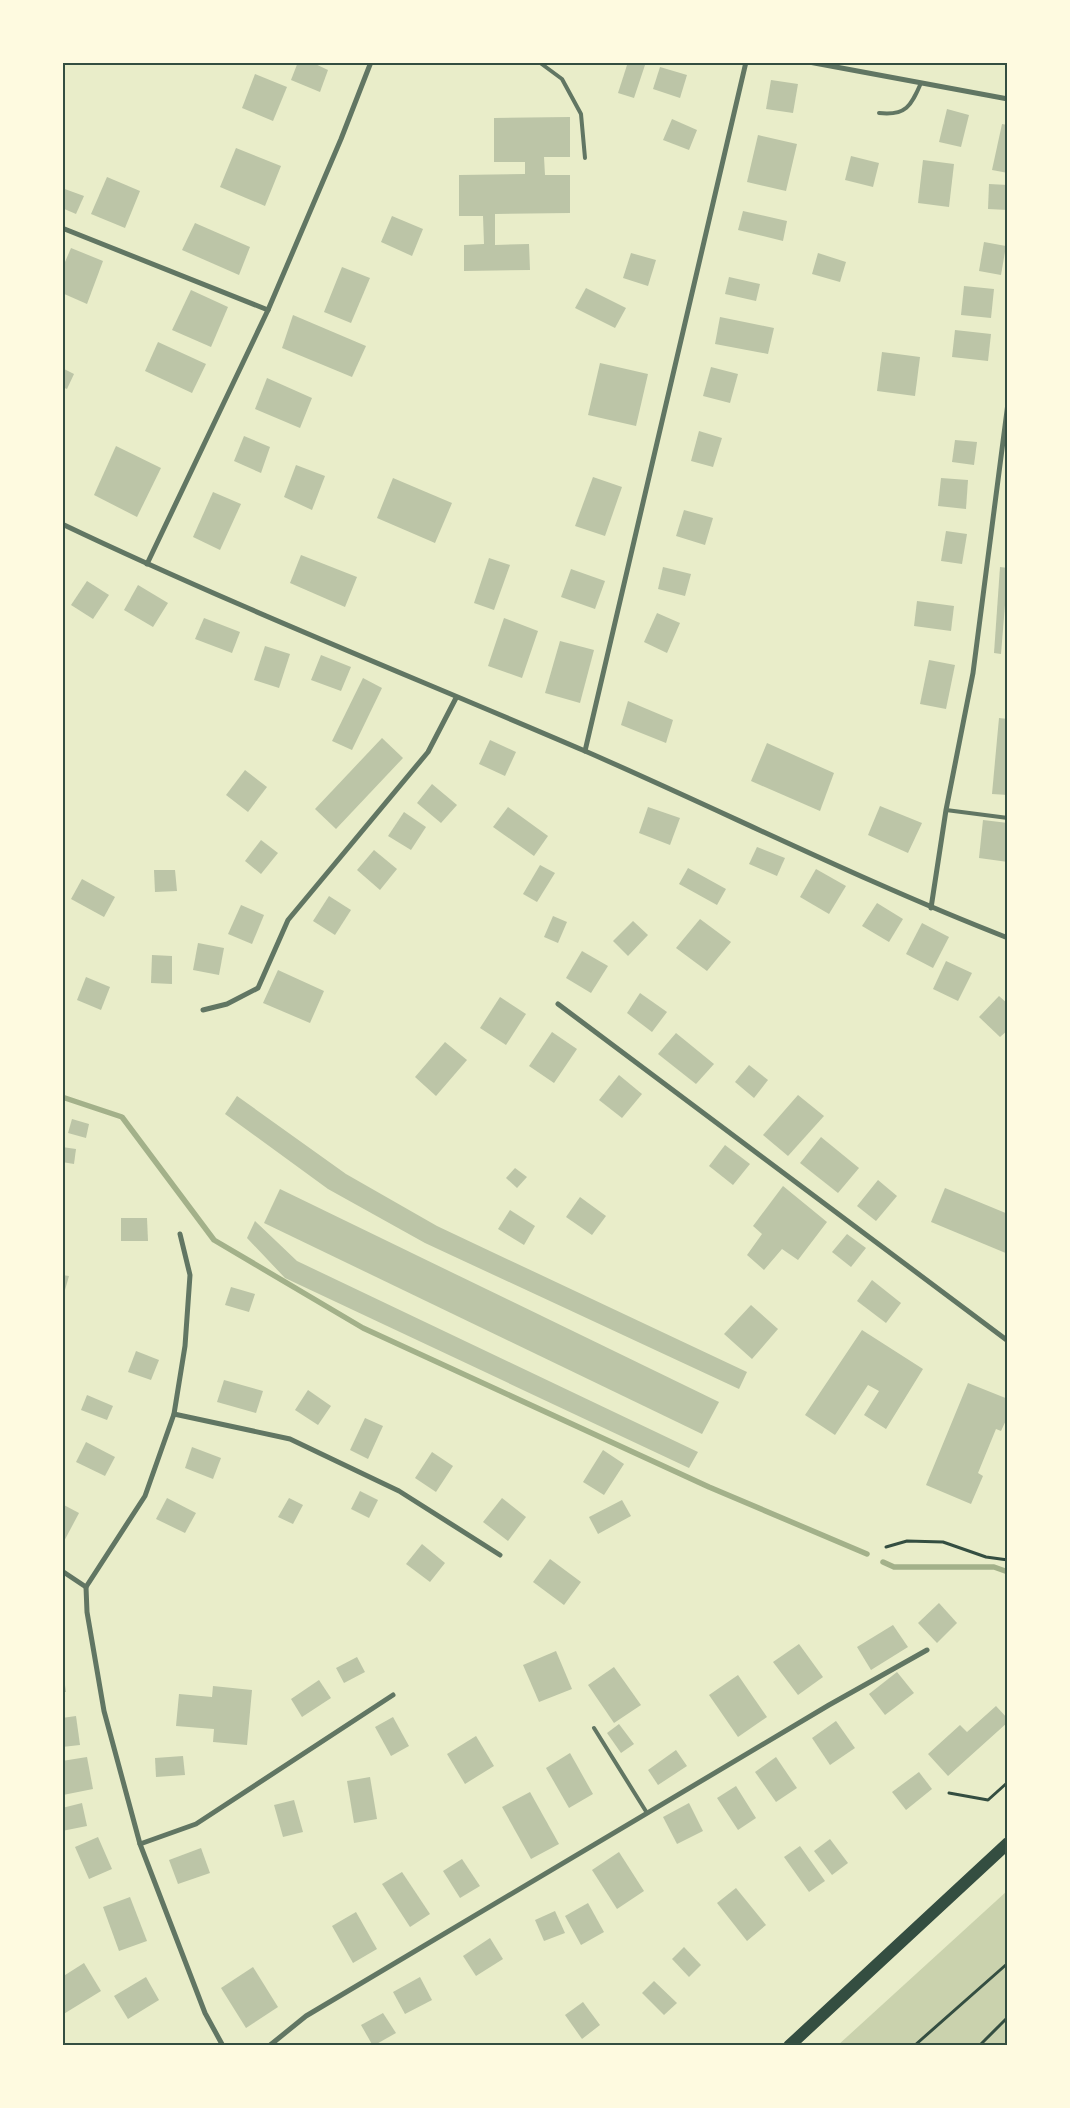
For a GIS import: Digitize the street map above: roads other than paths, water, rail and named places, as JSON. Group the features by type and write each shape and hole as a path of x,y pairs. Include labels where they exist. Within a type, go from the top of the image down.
{"main road":[{"path":"789,2046 1007,1843"}],"street":[{"path":"147,564 268,310 341,140 371,62"},
{"path":"585,751 746,62"},
{"path":"809,62 1008,99"},
{"path":"62,228 268,310"},
{"path":"931,908 946,810 973,673 1008,403"},
{"path":"63,525 147,564 456,698 585,751 931,908 1008,938"},
{"path":"203,1010 227,1004 258,988 288,920 428,752 456,698"},
{"path":"558,1004 1008,1341"},
{"path":"180,1234 190,1275 185,1346 174,1414 145,1496 86,1586 87,1612 104,1711 140,1844 205,2013 224,2046"},
{"path":"174,1414 290,1439 399,1490 500,1555"},
{"path":"62,1571 86,1586"},
{"path":"269,2046 306,2016 829,1705 927,1650"},
{"path":"140,1844 196,1824 393,1696"}],"lane":[{"path":"539,62 562,79 581,114 584,158"},
{"path":"879,113 894,115 912,105 921,83"},
{"path":"946,810 1008,818"},
{"path":"594,1728 647,1813"}],"waterway":[{"path":"62,1097 122,1117 214,1240 363,1328 709,1487 867,1554"},
{"path":"883,1562 894,1567 994,1567 1008,1572"}]}
